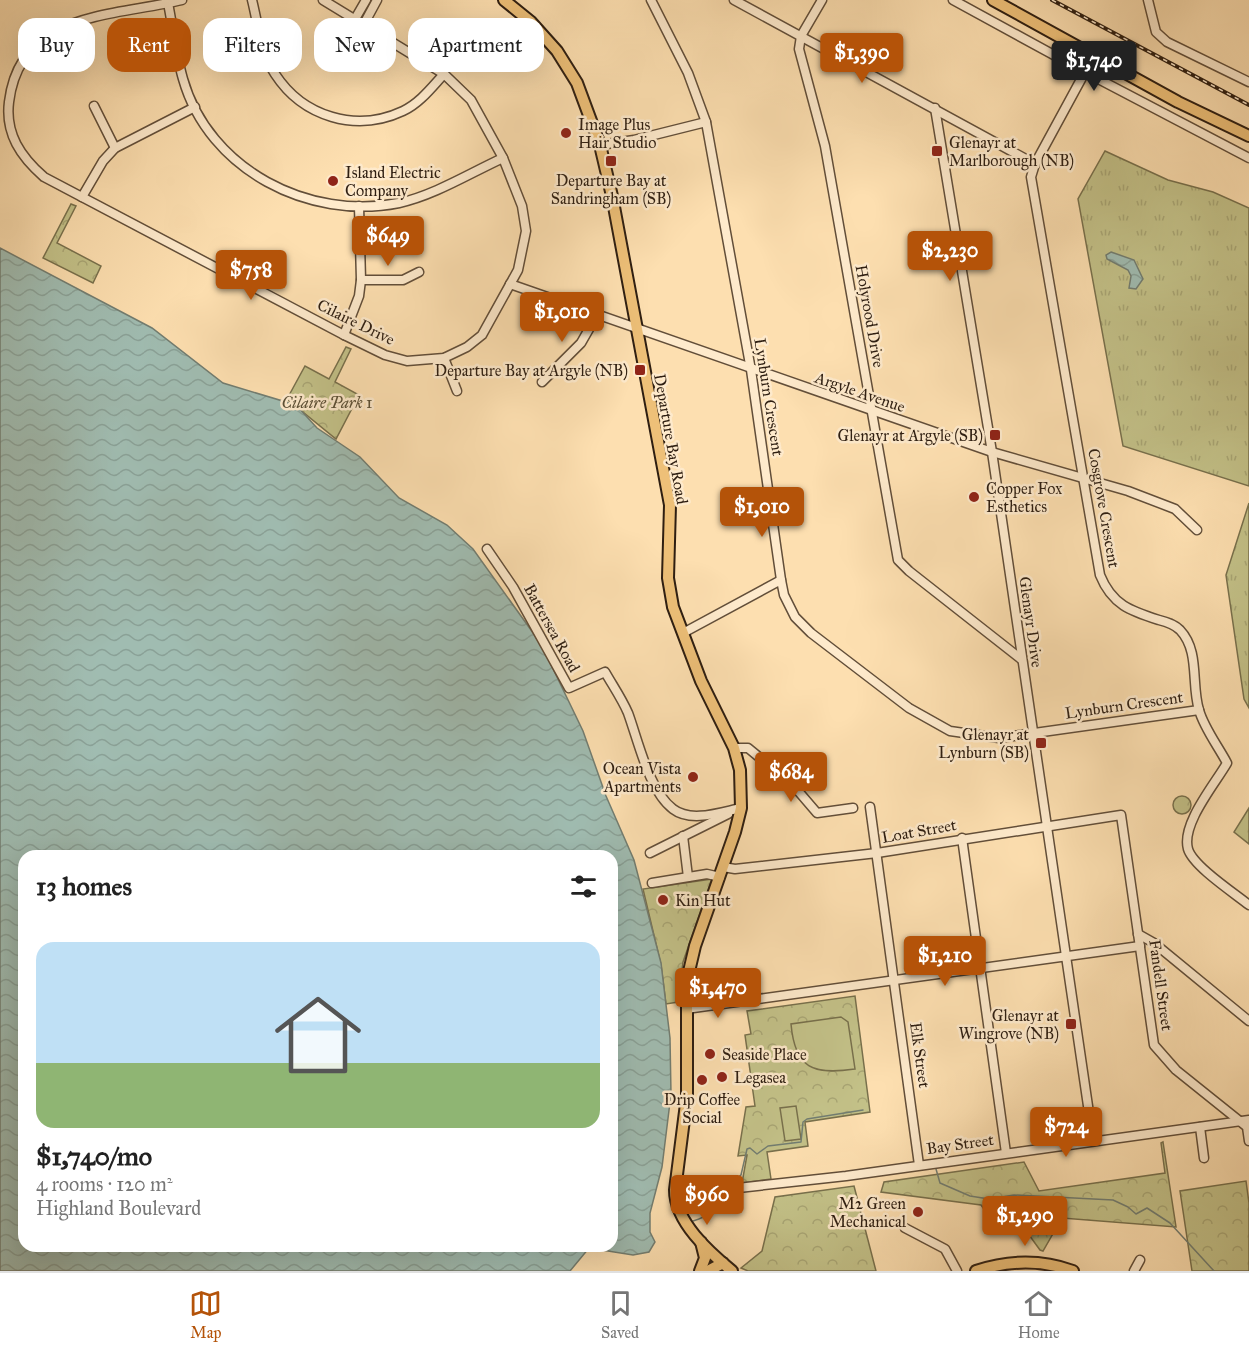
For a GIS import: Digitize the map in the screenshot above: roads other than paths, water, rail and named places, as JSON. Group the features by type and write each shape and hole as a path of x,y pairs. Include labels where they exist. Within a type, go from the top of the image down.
{"main road":[{"name":"Departure Bay Road","path":"504,0 531,22 557,51 577,83 600,145 668,494 668,578 673,607 701,681 734,748 740,770 741,808 688,969 687,1096 675,1195"},
{"path":"993,0 1178,102 1249,136"},
{"path":"675,1195 680,1213 700,1239 728,1267"},
{"path":"700,1239 705,1258 700,1271"},
{"path":"976,1271 999,1264 1023,1261 1052,1264 1073,1271"},
{"path":"708,1271 728,1267"}],"street":[{"name":"Cilaire Drive","path":"182,0 72,23 51,31 34,43 15,71 8,108 10,133 28,164 44,177 81,197 385,355 406,361 444,358 482,335 518,270 526,231 522,206 503,158 471,100 444,74 396,44"},
{"path":"252,0 264,52 273,72 300,102 320,114 340,120 367,120 403,111 424,97 444,74"},
{"name":"Cilaire Drive","path":"323,0 353,18"},
{"path":"356,18 366,0"},
{"path":"367,18 376,0"},
{"name":"Lynburn Crescent","path":"651,0 688,73 706,122 751,370 780,580 784,595 795,617 811,633 930,722 950,731 972,736 999,738 1199,710"},
{"path":"734,0 1035,164"},
{"path":"801,36 822,0"},
{"path":"953,0 1249,158"},
{"path":"1148,0 1156,32 1167,42 1249,82"},
{"path":"168,3 183,80 208,130 221,147 256,176 281,191 324,204 359,206 399,203 441,187 503,158"},
{"name":"Holyrood Drive","path":"801,36 799,49 825,146 898,560 1021,659"},
{"name":"Cosgrove Crescent","path":"1085,72 1035,164 1031,177 1100,575 1107,591 1119,604 1130,611 1171,623 1180,630 1192,656 1199,710 1227,763 1187,828 1188,849 1197,862 1249,905"},
{"path":"94,106 115,148"},
{"path":"81,197 103,161 115,148 195,106"},
{"name":"Glenayr Drive","path":"935,108 992,452 1092,1140"},
{"path":"600,145 634,140 706,122"},
{"path":"0,135 10,133"},
{"path":"344,335 359,296 361,280 359,206"},
{"path":"361,280 403,280 419,272"},
{"name":"Argyle Avenue","path":"510,285 872,412 992,452 1084,477 1175,509 1197,530"},
{"path":"542,382 581,343 597,315"},
{"path":"444,358 457,391"},
{"name":"Battersea Road","path":"487,549 513,587 569,688 605,672 627,711 639,749 662,798 674,810 688,815 707,815 741,808"},
{"path":"683,633 780,580"},
{"path":"734,748 748,748 793,785 817,813 852,808"},
{"name":"Elk Street","path":"870,807 919,1165"},
{"path":"651,853 741,808"},
{"name":"Loat Street","path":"652,883 735,869 877,853 1047,825 1120,816"},
{"name":"Fandell Street","path":"1120,816 1154,1044 1176,1070 1245,1121"},
{"path":"683,836 688,877"},
{"path":"962,838 1006,1153"},
{"path":"1138,934 1154,943 1249,1021"},
{"path":"686,1009 1140,946"},
{"path":"1245,1121 1249,1141"},
{"name":"Bay Street","path":"675,1195 1245,1121"},
{"path":"1200,1127 1204,1158"},
{"path":"905,1228 945,1249 957,1271"},
{"path":"1134,1271 1140,1260"}],"water":[{"path":"0,248 152,328 223,383 296,405 317,428 360,457 399,498 447,525 473,549 541,644 583,731 606,796 634,860 661,963 670,1038 671,1094 662,1167 650,1213 650,1232 655,1242 649,1252 633,1255 614,1252 618,1252 618,850 18,850 18,1252 586,1252 570,1271 0,1271"},
{"path":"1111,252 1134,260 1143,279 1136,289 1129,288 1131,276 1128,270 1107,259 1106,255"}],"waterway":[{"path":"725,1186 741,1175 747,1149 750,1148 757,1154 768,1146 801,1142 803,1122 807,1119 863,1110"},
{"path":"936,1169 940,1183 970,1196 989,1199 1014,1195 1113,1200 1128,1207 1136,1214 1147,1208 1170,1223 1214,1271"},
{"path":"693,1221 711,1213 717,1206 720,1196"}],"railway":[{"path":"1052,0 1249,105"}],"place":[{"name":"Image Plus Hair Studio","path":"566,133"},
{"name":"Glenayr at Marlborough (NB)","path":"937,151"},
{"name":"Departure Bay at Sandringham (SB)","path":"611,161"},
{"name":"Island Electric Company","path":"333,181"},
{"name":"Departure Bay at Argyle (NB)","path":"640,370"},
{"name":"Glenayr at Argyle (SB)","path":"995,435"},
{"name":"Copper Fox Esthetics","path":"974,497"},
{"name":"Glenayr at Lynburn (SB)","path":"1041,743"},
{"name":"Ocean Vista Apartments","path":"693,777"},
{"name":"Kin Hut","path":"663,900"},
{"name":"Glenayr at Wingrove (NB)","path":"1071,1024"},
{"name":"Seaside Place","path":"710,1054"},
{"name":"Legasea","path":"722,1077"},
{"name":"Drip Coffee Social","path":"702,1080"},
{"name":"M2 Green Mechanical","path":"918,1212"}],"park label":[{"name":"Cilaire Park 1","path":"327,402"}]}
